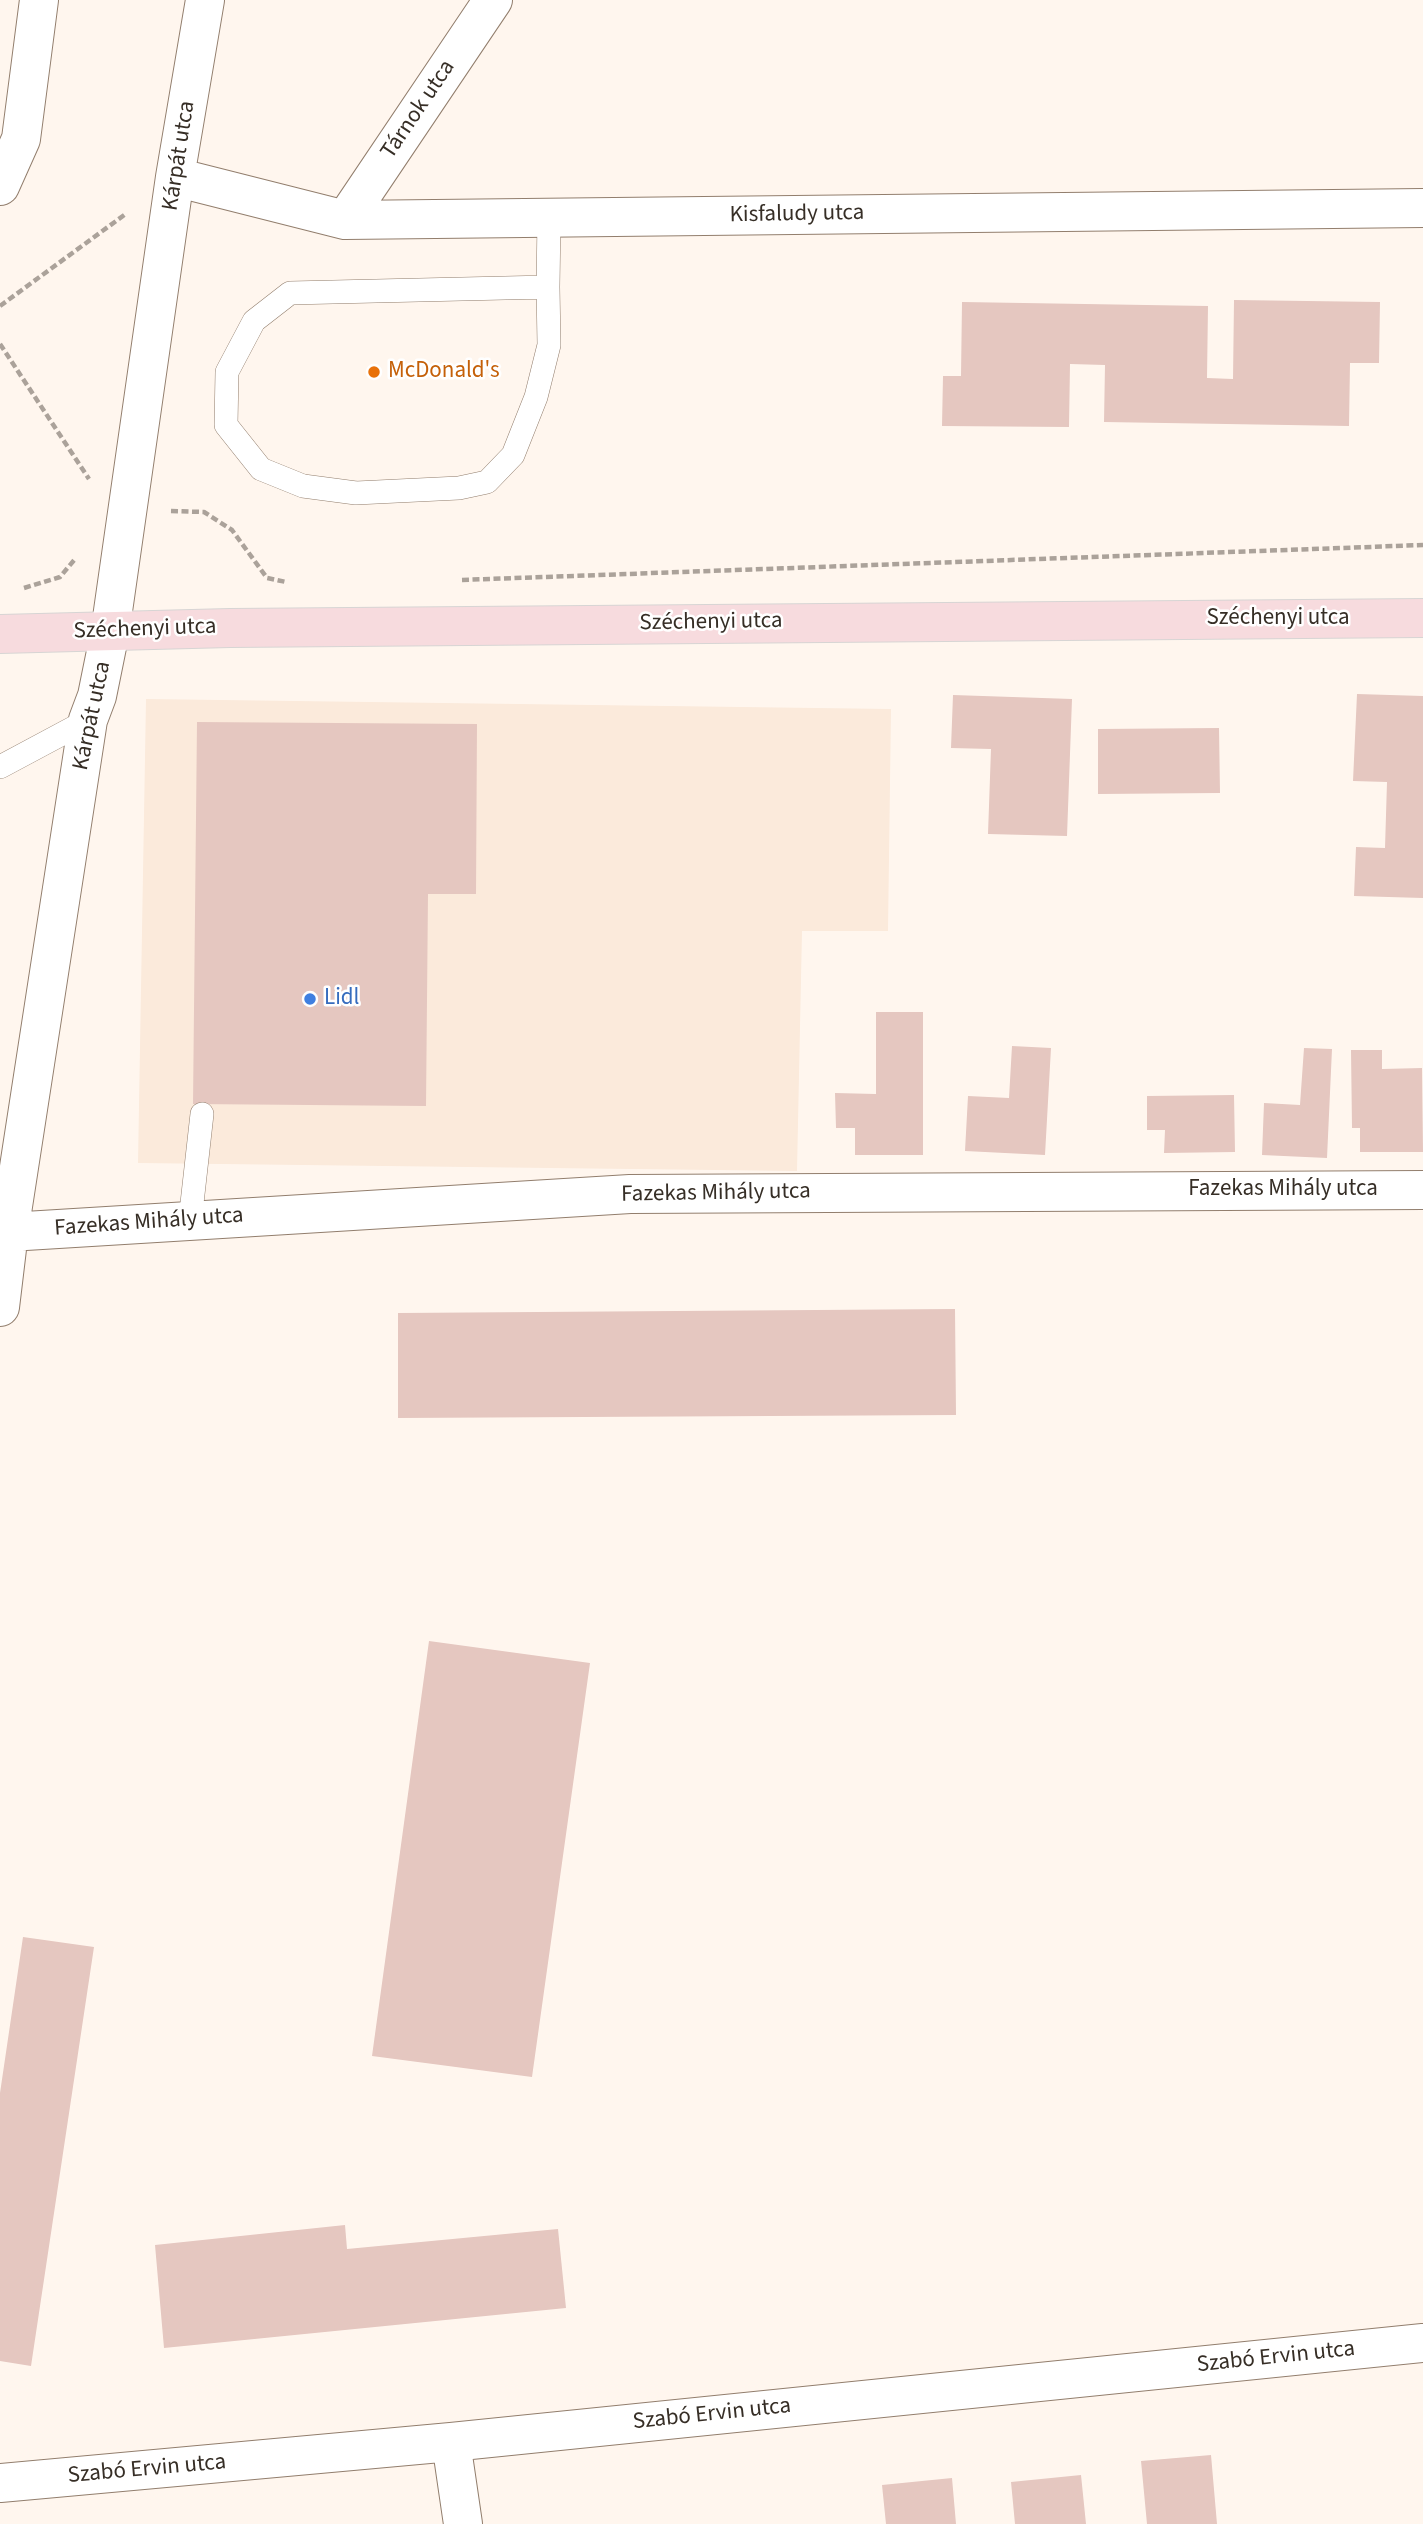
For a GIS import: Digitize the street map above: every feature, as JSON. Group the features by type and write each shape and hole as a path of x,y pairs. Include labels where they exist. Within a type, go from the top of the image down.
{"main road":[{"name":"Széchenyi utca","path":"0,634 230,628 733,622 1423,618"}],"street":[{"path":"0,186 22,139 39,0"},
{"name":"Kárpát utca","path":"0,1307 5,1231 88,720 97,696 110,632 120,512 205,0"},
{"name":"Tárnok utca","path":"345,220 493,0"},
{"name":"Kisfaludy utca","path":"175,177 345,220 1423,208"},
{"name":"Fazekas Mihály utca","path":"5,1231 630,1194 1423,1189"},
{"name":"Szabó Ervin utca","path":"0,2483 451,2442 1423,2343"},
{"path":"451,2442 463,2524"}],"lane":[{"path":"548,287 290,293 254,321 227,372 226,425 261,469 303,486 356,493 459,488 487,482 513,455 536,397 549,345 549,218"},
{"path":"0,767 88,720"},
{"path":"190,1221 202,1114"}],"path":[{"path":"0,306 175,177"},
{"path":"0,344 120,512 204,512 232,530 267,578 290,583"},
{"path":"453,580 1423,545"},
{"path":"15,590 60,577 77,557"}],"shaded area":[{"path":"146,699 891,709 888,931 802,931 797,1171 138,1163"}],"building":[{"path":"1234,300 1380,302 1379,363 1350,363 1349,426 1104,422 1105,365 1070,364 1069,427 942,426 943,376 961,376 962,302 1208,306 1207,378 1233,379"},
{"path":"1357,694 1423,696 1423,898 1354,896 1356,847 1385,848 1387,782 1353,781"},
{"path":"953,695 1072,699 1067,836 988,834 991,749 951,748"},
{"name":"Lidl","path":"197,722 477,724 476,894 428,894 426,1106 193,1104"},
{"path":"1219,728 1220,793 1098,794 1098,729"},
{"path":"876,1012 923,1012 923,1155 855,1155 855,1128 836,1128 835,1093 876,1094"},
{"path":"1012,1046 1051,1048 1045,1155 965,1151 968,1096 1009,1098"},
{"path":"1304,1048 1332,1049 1327,1158 1262,1155 1264,1103 1300,1105"},
{"path":"1351,1050 1382,1050 1382,1069 1422,1068 1423,1152 1360,1152 1360,1128 1352,1128"},
{"path":"1234,1095 1235,1152 1164,1153 1165,1130 1147,1130 1147,1096"},
{"path":"955,1309 956,1415 398,1418 398,1313"},
{"path":"429,1641 590,1663 532,2077 372,2056"},
{"path":"23,1937 94,1947 31,2366 0,2361 0,2093"},
{"path":"345,2225 347,2249 558,2229 566,2308 164,2348 155,2245"},
{"path":"1211,2455 1217,2524 1147,2524 1141,2461"},
{"path":"1081,2475 1086,2524 1015,2524 1011,2482"},
{"path":"952,2478 956,2524 886,2524 882,2485"}],"place":[{"name":"McDonald's","path":"374,372"},
{"name":"Lidl","path":"310,999"}]}
